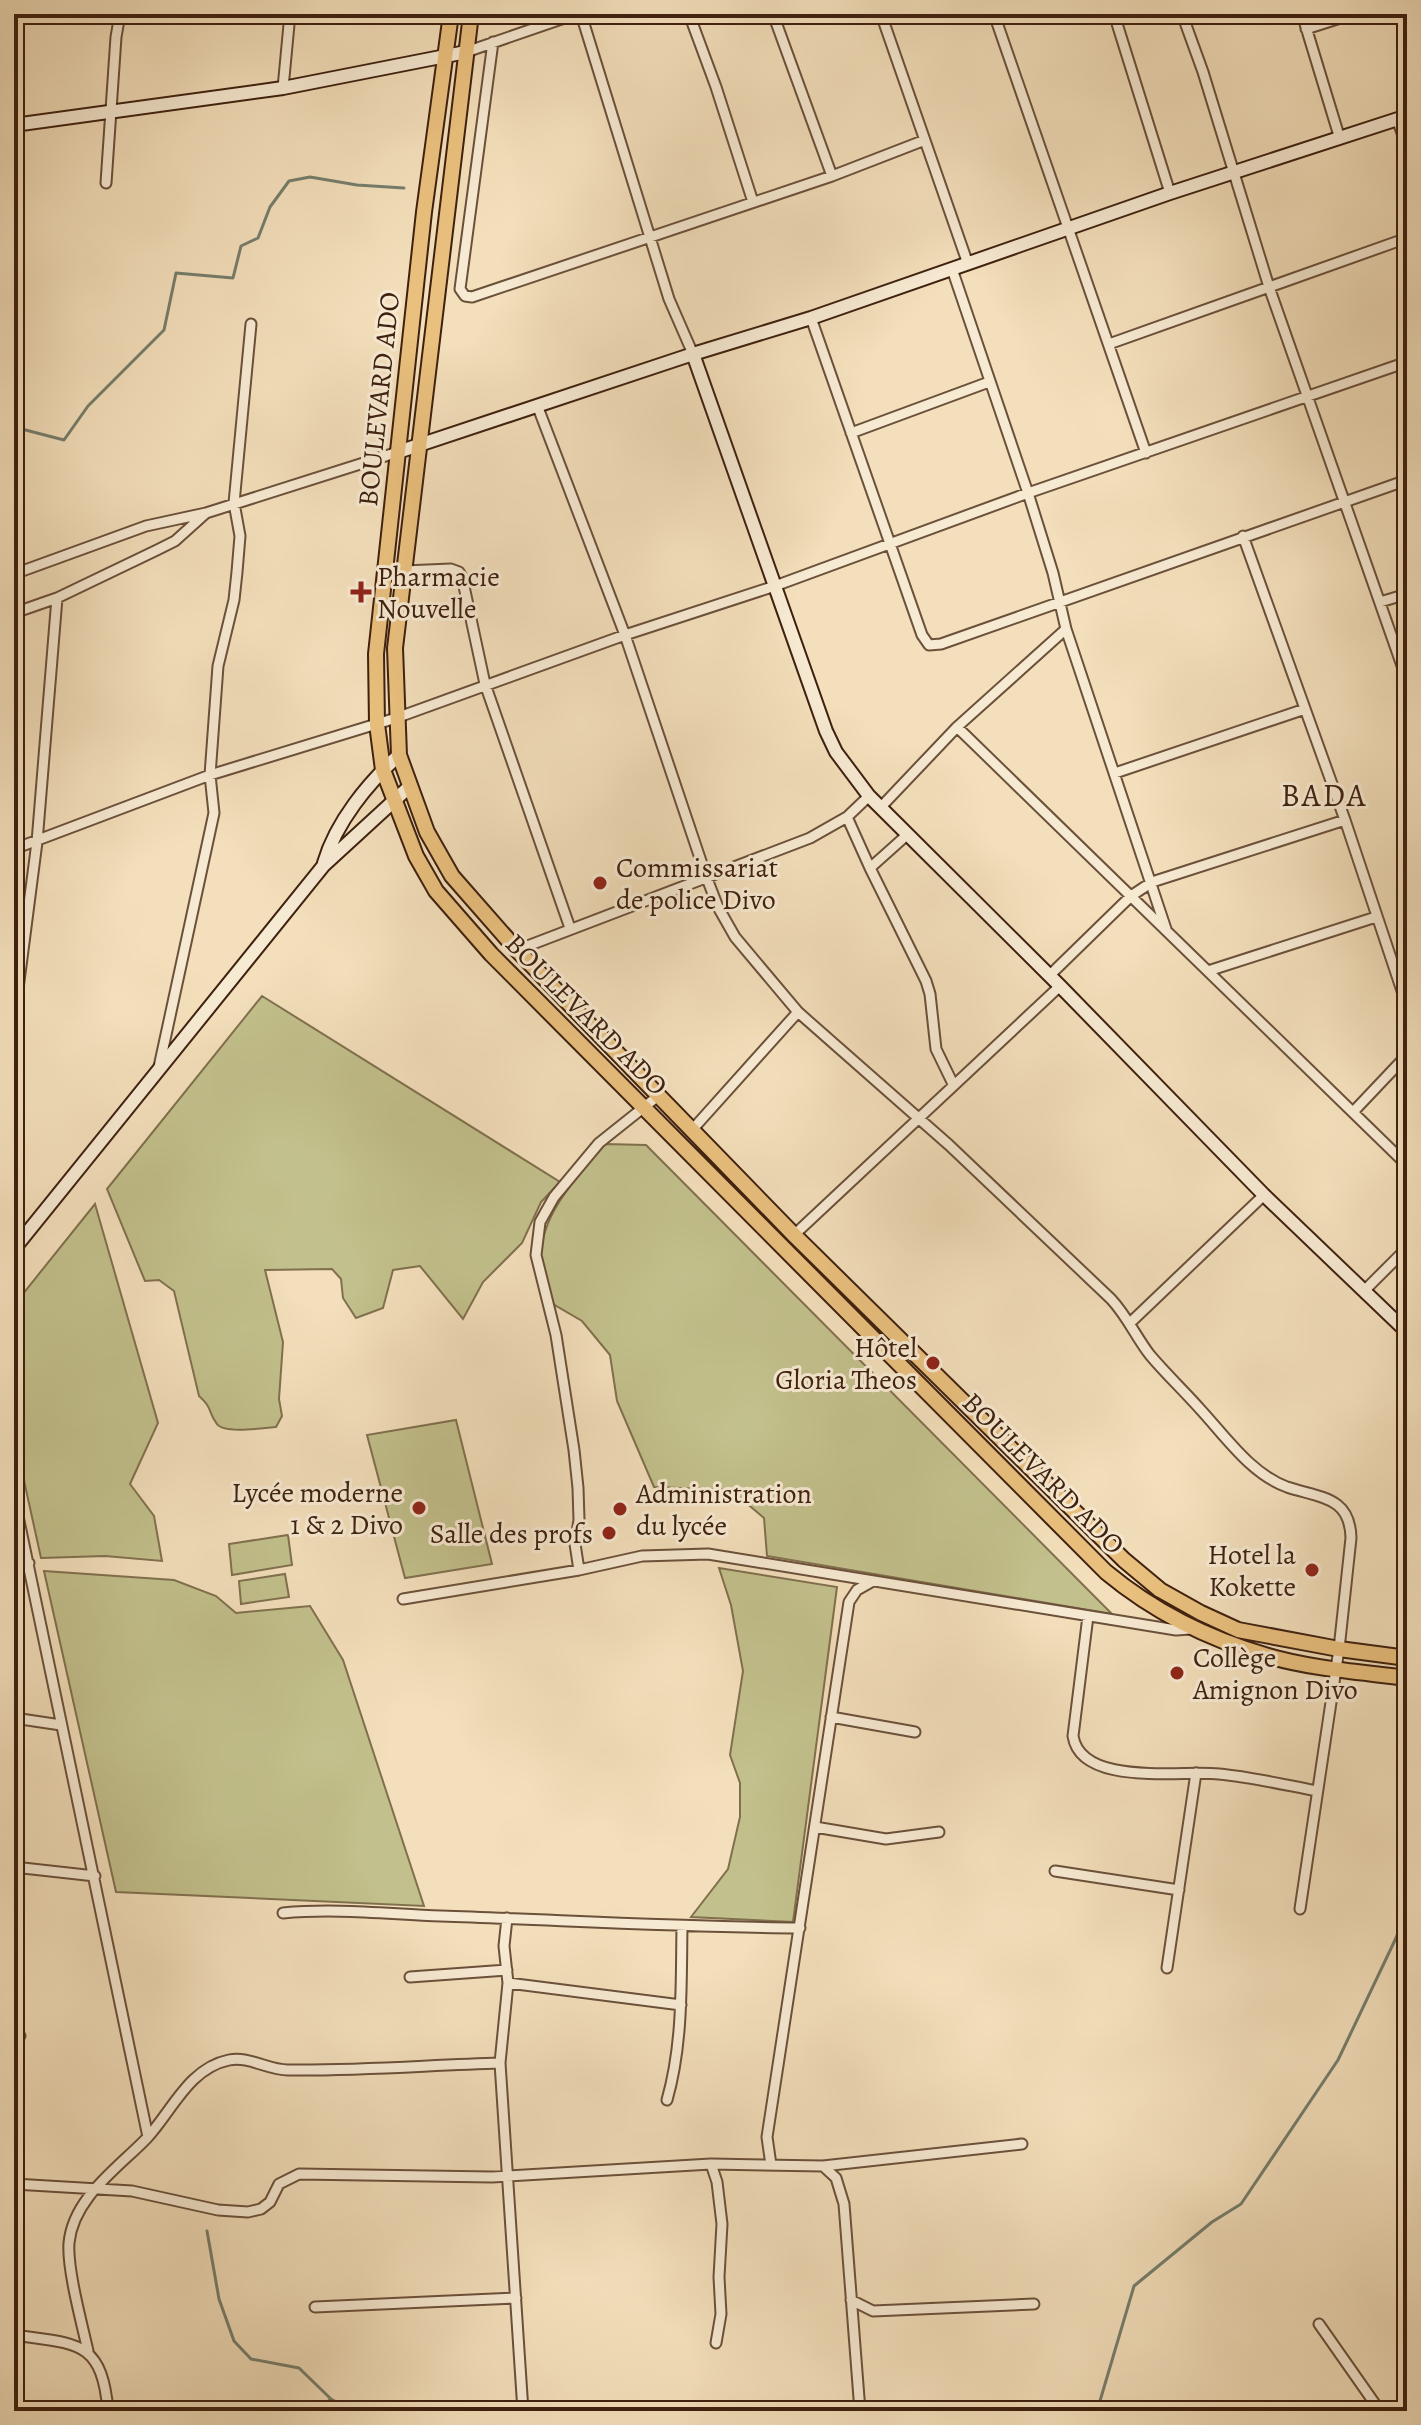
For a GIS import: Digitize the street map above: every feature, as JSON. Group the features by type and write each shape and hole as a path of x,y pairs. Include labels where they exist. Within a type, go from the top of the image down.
{"main road":[{"name":"BOULEVARD ADO","path":"451,14 424,212 376,654 377,724 383,770 416,856 436,891 461,922 1106,1572 1131,1592 1216,1639 1270,1657 1407,1678"},
{"name":"BOULEVARD ADO","path":"471,14 395,648 399,755 427,832 445,866 517,950 794,1235 1124,1560 1160,1590 1238,1630 1407,1658"}],"street":[{"path":"106,183 120,14"},
{"path":"283,88 290,14"},
{"path":"14,125 112,109 283,88 446,56 578,14 669,299 693,354 836,752 869,796 1050,975 1264,1195 1407,1332"},
{"path":"689,14 753,202"},
{"path":"773,14 832,176"},
{"path":"881,14 968,264"},
{"path":"1011,14 995,16 1146,453"},
{"path":"1114,14 1170,193"},
{"path":"1182,14 1269,287 1407,680"},
{"path":"1302,14 1340,139"},
{"path":"1306,29 1353,14"},
{"path":"493,42 460,289 465,296 472,297 832,176 925,140"},
{"path":"14,574 146,526 206,513 811,318 1170,193 1402,118 1407,147"},
{"path":"1109,344 1407,238"},
{"path":"952,269 1028,493 1066,629 1166,929"},
{"path":"811,318 922,635 929,645 941,644 1407,480"},
{"path":"158,1072 212,826 214,799 210,775 218,666 234,600 237,572 240,536 234,503 251,324"},
{"path":"14,849 210,775 396,718 485,684 775,586 1028,493 1407,362"},
{"path":"851,433 989,382"},
{"path":"537,405 625,635 706,876 718,907 735,937 798,1012 1090,1279 1131,1322 1151,1355 1254,1467 1281,1485 1335,1503 1346,1511 1351,1522 1351,1538 1339,1649 1300,1909"},
{"path":"14,613 57,598 175,541 206,513"},
{"path":"1243,536 1345,820 1407,1006"},
{"path":"404,571 451,569 459,572 485,684 570,928"},
{"path":"1380,602 1407,594"},
{"path":"14,1020 37,842 57,598"},
{"path":"881,807 957,727 1066,629"},
{"path":"1115,773 1305,709"},
{"path":"957,727 1407,1165"},
{"path":"324,865 337,832 383,770 399,755"},
{"path":"14,1249 324,865 409,787"},
{"path":"517,950 810,838 847,817 869,796"},
{"path":"847,817 926,981 936,1049 953,1084"},
{"path":"1050,975 1131,896 1152,882 1345,820"},
{"path":"870,868 908,834"},
{"path":"1208,971 1376,917"},
{"path":"794,1235 1060,986"},
{"path":"692,1130 798,1012"},
{"path":"1354,1111 1407,1055"},
{"path":"579,1570 575,1544 579,1520 574,1450 556,1335 536,1255 540,1222 554,1197 599,1143 658,1096"},
{"path":"1131,1322 1264,1195"},
{"path":"1365,1290 1407,1248"},
{"path":"14,1497 148,2137"},
{"path":"403,1599 579,1570 642,1556 708,1554 1176,1630 1195,1629"},
{"path":"14,1561 29,1563"},
{"path":"771,2165 767,2137 849,1602 857,1590 871,1582"},
{"path":"1088,1616 1073,1736 1074,1745 1088,1760 1122,1771 1218,1774 1317,1791"},
{"path":"831,1717 915,1732"},
{"path":"14,1718 61,1725"},
{"path":"1167,1968 1196,1773"},
{"path":"815,1827 886,1839 939,1832"},
{"path":"14,1867 95,1876"},
{"path":"1055,1871 1179,1890"},
{"path":"283,1913 328,1909 682,1927 800,1928"},
{"path":"507,1918 504,1946 508,1983 500,2063 523,2411"},
{"path":"667,2100 681,2005 682,1927"},
{"path":"410,1977 507,1970"},
{"path":"508,1983 681,2005"},
{"path":"108,2411 103,2374 88,2351 69,2244 75,2220 95,2189 148,2137 185,2087 224,2061 240,2058 284,2070 500,2063"},
{"path":"14,2184 132,2191 218,2210 248,2212 261,2209 270,2202 279,2184 299,2174 506,2176 711,2164 823,2166 1022,2144"},
{"path":"711,2164 717,2182 722,2224 719,2277 721,2314 716,2343"},
{"path":"823,2166 836,2178 844,2204 860,2411"},
{"path":"315,2307 516,2298"},
{"path":"851,2300 873,2311 1034,2304"},
{"path":"1319,2324 1380,2411"},
{"path":"14,2335 58,2341 88,2351"}],"shaded area":[{"path":"262,996 560,1182 541,1202 522,1243 483,1282 463,1319 420,1266 393,1270 383,1308 356,1318 343,1298 341,1279 332,1269 265,1270 283,1342 279,1399 282,1416 276,1427 235,1430 217,1424 199,1396 174,1291 159,1280 145,1281 107,1189"},
{"path":"605,1144 646,1145 1112,1614 767,1556 764,1518 731,1490 654,1487 617,1401 610,1355 582,1321 553,1304 541,1262 542,1245 553,1213 572,1183"},
{"path":"95,1204 158,1423 130,1484 154,1516 162,1561 105,1556 41,1558 14,1435 14,1305"},
{"path":"456,1420 492,1564 405,1578 367,1435"},
{"path":"288,1535 292,1565 232,1575 229,1544"},
{"path":"719,1568 837,1587 793,1922 691,1917 728,1869 740,1817 740,1783 730,1755 743,1671 731,1605"},
{"path":"44,1571 174,1580 216,1596 236,1613 310,1606 343,1660 424,1906 116,1892"},
{"path":"285,1574 289,1597 241,1604 239,1581"}],"waterway":[{"path":"14,427 64,440 88,406 164,330 176,273 233,278 241,246 258,238 270,207 289,181 310,177 357,185 404,188"},
{"path":"1097,2411 1134,2286 1212,2222 1241,2204 1338,2060 1407,1908"},
{"path":"207,2231 219,2299 234,2341 251,2359 299,2368 331,2399 352,2411"},
{"path":"317,2411 331,2399"}],"place":[{"name":"Pharmacie Nouvelle","path":"361,592"},
{"name":"Commissariat de police Divo","path":"600,883"},
{"name":"Hôtel Gloria Theos","path":"933,1363"},
{"name":"Lycée moderne 1 & 2 Divo","path":"419,1508"},
{"name":"Administration du lycée","path":"620,1509"},
{"name":"Salle des profs","path":"609,1533"},
{"name":"Hotel la Kokette","path":"1312,1570"},
{"name":"Collège Amignon Divo","path":"1177,1673"}],"district":[{"name":"BADA","path":"1324,795"}]}
